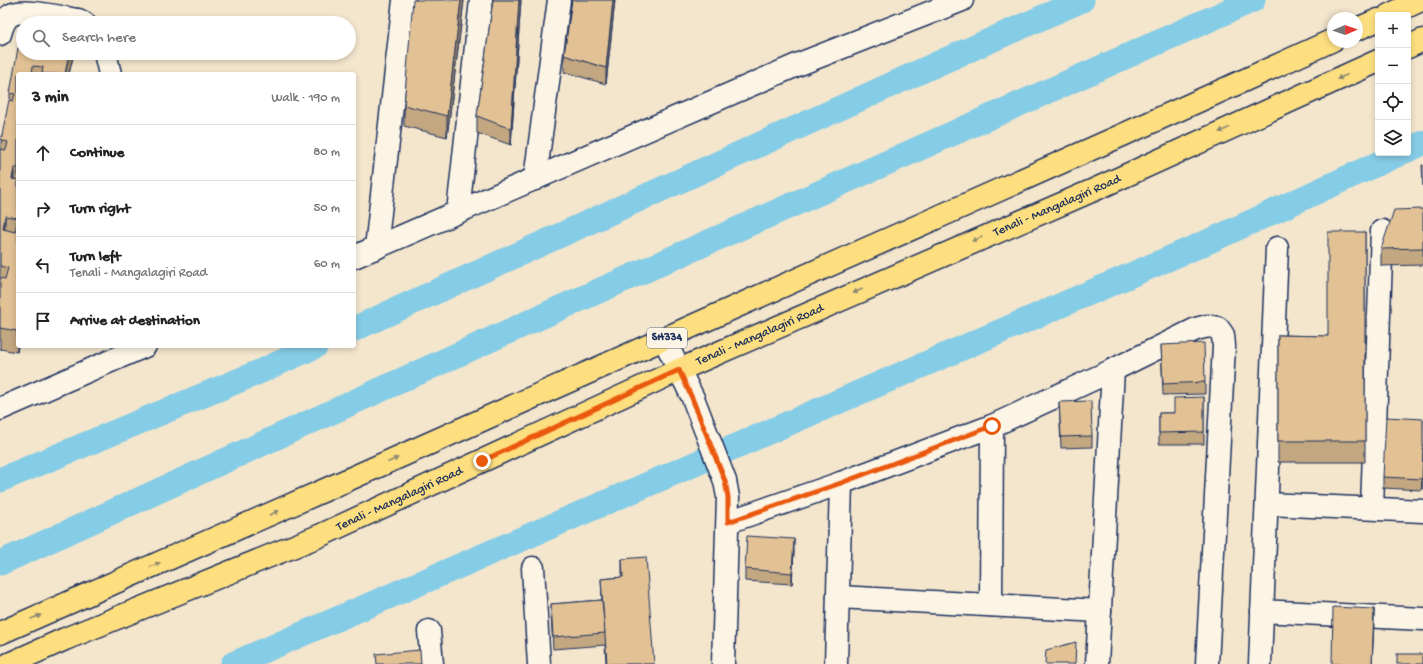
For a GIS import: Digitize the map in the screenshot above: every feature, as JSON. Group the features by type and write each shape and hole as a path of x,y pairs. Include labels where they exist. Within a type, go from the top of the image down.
{"main road":[{"path":"1395,12 1421,0"},
{"path":"1363,26 1375,21"},
{"path":"1411,46 1423,40"},
{"name":"SH334","path":"0,633 1175,113 1327,43"},
{"name":"Tenali - Mangalagiri Road","path":"9,664 65,639 318,536 679,370 1096,189 1375,62"}],"street":[{"path":"376,248 404,0"},
{"path":"458,212 481,0"},
{"path":"535,179 560,0"},
{"path":"356,256 798,65 962,0"},
{"path":"0,34 4,23 12,14 28,12 53,16"},
{"path":"107,60 110,72"},
{"path":"1372,508 1382,231"},
{"path":"1260,664 1277,248"},
{"path":"728,522 841,483 992,426 1113,370 1196,329 1208,326 1218,328 1223,335 1224,346 1207,664"},
{"path":"664,339 692,398 725,481 728,497 723,664"},
{"path":"0,409 103,356 137,348"},
{"path":"1097,664 1113,370"},
{"path":"991,605 992,426"},
{"path":"836,664 841,483"},
{"path":"1266,504 1423,511"},
{"path":"533,568 539,664"},
{"path":"838,597 1100,611"},
{"path":"1262,611 1423,619"},
{"path":"429,631 432,664"}],"building":[{"path":"413,0 461,0 447,116 404,105"},
{"path":"493,0 519,0 511,129 477,116"},
{"path":"572,0 613,0 606,68 564,55"},
{"path":"16,59 68,60 65,72 42,72 43,67 33,66 32,72 16,72 16,168 14,168 12,179 16,180 16,218 5,216 3,229 15,232 16,227 16,331 0,328 0,278 5,279 8,268 0,266 0,149 6,150 8,142 1,140 9,100 13,101 15,94 10,93"},
{"path":"1422,165 1423,165 1423,186"},
{"path":"1423,209 1423,248 1381,249 1394,210"},
{"path":"1328,232 1365,232 1365,441 1278,441 1278,335 1328,336"},
{"path":"1204,343 1205,382 1163,384 1161,345"},
{"path":"1204,397 1204,432 1159,433 1159,413 1174,413 1174,398"},
{"path":"1091,401 1092,436 1061,437 1059,402"},
{"path":"1386,417 1423,419 1422,479 1383,477"},
{"path":"747,536 794,539 792,573 745,569"},
{"path":"646,557 654,664 607,664 601,579 623,577 622,559"},
{"path":"602,600 605,633 553,637 551,604"},
{"path":"1333,607 1374,609 1372,664 1332,664"},
{"path":"1076,642 1075,664 1045,664 1046,650"},
{"path":"420,650 421,664 377,664 376,654"},
{"path":"1397,654 1423,654 1423,664 1397,664"}],"waterway":[{"path":"356,328 939,63 1082,0"},
{"path":"0,563 558,309 1253,0"},
{"path":"1411,149 1423,143"},
{"path":"233,664 1214,239 1394,156"},
{"path":"0,480 259,372 312,348"}],"route":[{"path":"482,461 679,370 692,398 725,481 729,505 728,522 841,483 992,426"}]}
